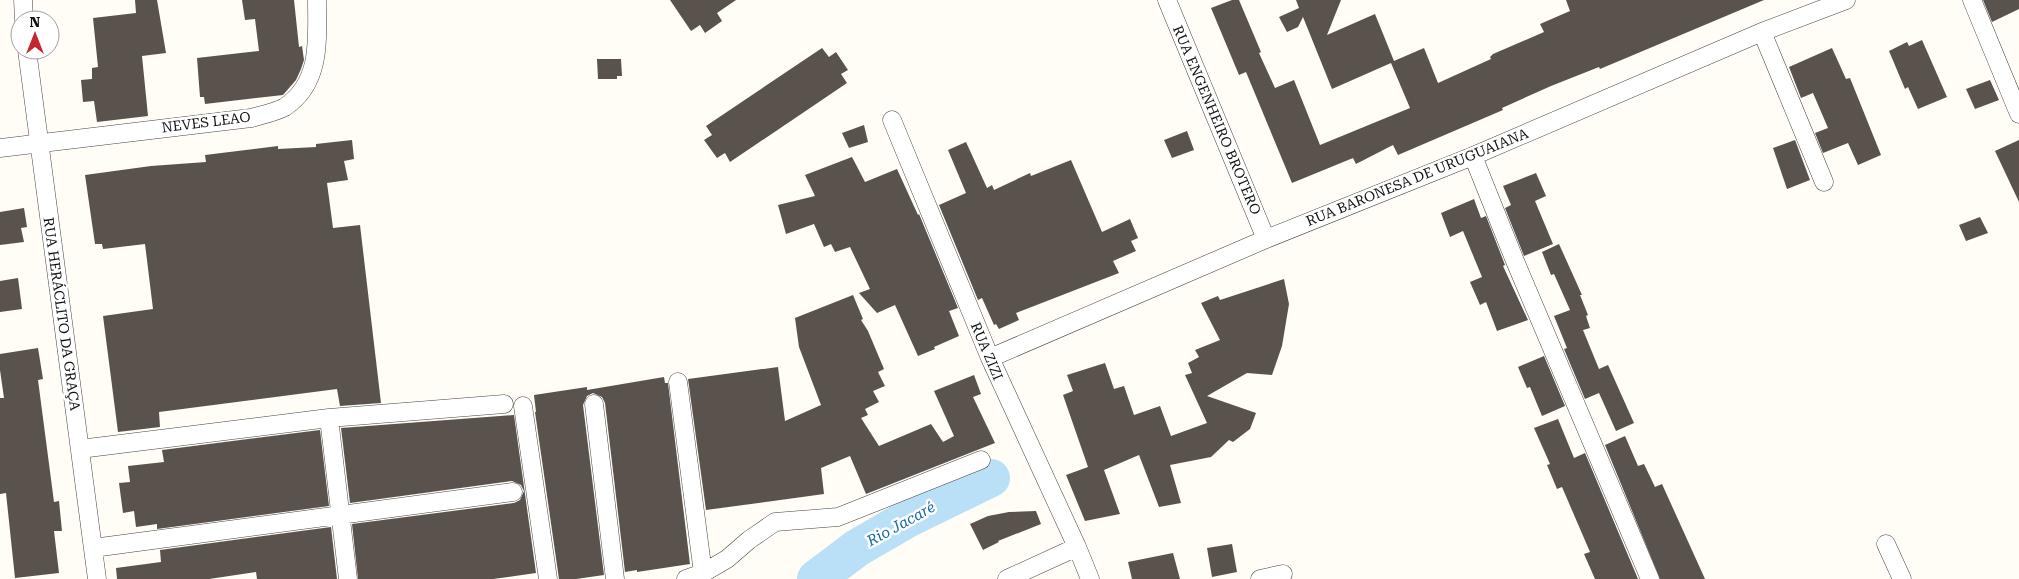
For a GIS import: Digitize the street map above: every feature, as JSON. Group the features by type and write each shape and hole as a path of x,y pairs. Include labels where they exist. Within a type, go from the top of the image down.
{"street":[{"name":"NEVES LEAO","path":"0,148 251,118 284,108 304,90 315,65 318,0"},
{"name":"RUA ENGENHEIRO BROTERO","path":"1167,0 1266,239"},
{"name":"RUA BARONESA DE URUGUAIANA","path":"990,358 1266,239 1473,156 1762,32 1846,0"},
{"path":"1972,0 2019,114"},
{"path":"1762,32 1824,182"},
{"name":"RUA HERÁCLITO DA GRAÇA","path":"28,60 97,579"},
{"name":"RUA ZIZI","path":"892,120 990,358 1078,547 1090,579"},
{"path":"1473,156 1650,579"},
{"path":"678,382 704,573"},
{"path":"80,449 329,418 504,404"},
{"path":"594,404 615,579"},
{"path":"523,406 548,579"},
{"path":"329,418 348,579"},
{"path":"686,579 704,573 727,559 749,540 775,522 838,517 981,460"},
{"path":"93,548 513,492"},
{"path":"1886,544 1902,579"},
{"path":"1007,579 1078,547"},
{"path":"1260,579 1283,574"}],"building":[{"path":"135,0 157,0 166,53 142,56 148,116 97,122 94,101 83,102 81,80 92,79 92,68 98,67 93,18 136,13"},
{"path":"242,0 294,0 299,47 302,46 304,60 301,69 296,80 283,95 205,104 204,97 200,97 197,58 259,51 255,19 245,20"},
{"path":"670,0 736,0 717,13 722,21 705,33 700,25 691,31"},
{"path":"1232,0 1239,0 1261,52 1259,53 1275,88 1294,80 1320,145 1410,108 1391,63 1332,89 1303,17 1298,27 1287,32 1279,17 1299,8 1296,0 1341,0 1327,35 1375,14 1394,61 1424,48 1438,83 1491,59 1490,57 1493,54 1544,32 1540,24 1570,11 1566,0 1764,0 1600,69 1599,67 1551,86 1502,108 1503,110 1398,155 1393,145 1356,164 1353,158 1292,183 1246,72 1239,75 1211,8"},
{"path":"1983,0 2019,0 2019,9 1992,22"},
{"path":"1922,40 1947,97 1918,109 1908,87 1905,89 1889,51 1907,42 1909,46"},
{"path":"822,48 829,57 836,52 848,70 841,74 847,83 730,162 725,153 717,158 704,140 712,135 706,126"},
{"path":"1832,48 1846,79 1850,78 1881,155 1858,165 1848,143 1823,153 1815,133 1828,128 1813,93 1801,98 1789,67"},
{"path":"597,59 621,59 622,76 617,76 617,79 598,79"},
{"path":"1990,80 1999,100 1975,109 1966,89"},
{"path":"864,125 868,142 849,148 842,133"},
{"path":"1187,131 1194,150 1172,158 1164,140"},
{"path":"352,140 354,159 344,161 348,180 327,183 333,228 360,225 381,403 340,406 337,389 159,412 160,427 118,432 103,316 153,309 145,244 103,249 102,244 95,244 85,175 151,166 206,162 205,155 278,146 278,149 316,147 316,144"},
{"path":"1795,140 1810,180 1787,189 1773,148"},
{"path":"2019,140 2019,202 1995,151"},
{"path":"966,142 987,188 992,185 994,190 1030,173 1031,176 1071,160 1102,232 1130,219 1138,238 1131,241 1136,251 1113,261 1119,273 1016,313 1019,320 999,329 996,324 994,325 982,298 978,300 939,205 966,193 948,150"},
{"path":"852,157 865,182 897,169 919,214 958,308 949,311 959,336 918,356 895,305 877,313 859,293 870,289 850,247 835,252 831,244 824,247 814,224 786,234 778,205 815,196 805,175"},
{"path":"1536,173 1546,196 1535,201 1553,244 1524,256 1505,208 1511,205 1503,186"},
{"path":"1474,199 1481,218 1486,216 1505,265 1503,266 1528,320 1497,331 1486,302 1480,305 1470,282 1482,277 1463,231 1450,237 1441,213"},
{"path":"24,208 27,227 21,228 24,242 0,245 0,212"},
{"path":"1980,217 1988,233 1966,241 1959,225"},
{"path":"1559,244 1582,295 1580,295 1588,315 1586,316 1590,328 1583,330 1599,369 1608,365 1634,423 1616,431 1599,393 1585,399 1564,349 1567,348 1554,316 1570,310 1554,274 1551,275 1542,252"},
{"path":"18,278 22,309 0,312 0,281"},
{"path":"1284,279 1289,304 1282,346 1272,375 1247,373 1207,396 1256,413 1250,429 1233,442 1229,440 1211,457 1170,465 1181,503 1159,507 1139,455 1104,470 1120,514 1085,521 1066,475 1088,467 1063,395 1073,391 1067,375 1105,363 1114,389 1124,386 1134,415 1160,406 1171,436 1207,423 1185,375 1192,373 1188,363 1199,357 1195,350 1220,340 1201,303 1218,296 1220,300"},
{"path":"853,295 863,319 861,320 868,331 884,369 878,372 885,386 873,391 879,402 865,409 868,415 861,418 879,446 931,424 943,442 954,436 934,391 974,375 981,394 973,397 995,443 866,494 850,456 821,468 824,494 706,510 688,379 778,367 785,421 821,405 799,347 795,318"},
{"path":"38,348 43,379 38,380 54,502 59,501 62,531 54,531 59,573 15,578 6,493 0,494 0,398 4,398 0,354"},
{"path":"1544,356 1565,406 1542,416 1530,387 1527,388 1518,367"},
{"path":"664,377 665,383 668,383 690,564 625,572 605,403 602,397 593,393 587,396 583,405 604,575 576,579 559,579 534,395 587,387 587,390"},
{"path":"514,415 536,573 493,579 358,579 352,524 514,503 520,500 524,491 521,485 512,481 350,503 341,428"},
{"path":"1558,419 1574,458 1585,453 1638,579 1595,579 1584,554 1590,552 1562,487 1557,489 1547,465 1550,464 1534,428"},
{"path":"320,430 329,506 157,529 157,524 136,527 134,511 123,513 119,483 130,482 128,466 164,462 162,450"},
{"path":"1625,436 1638,466 1644,464 1655,487 1662,484 1705,579 1660,579 1605,445"},
{"path":"1036,511 1041,524 998,541 983,550 970,524 988,516 1009,512"},
{"path":"331,527 337,579 257,579 256,572 209,579 117,579 116,568 161,562 160,550"},
{"path":"1232,544 1237,572 1212,577 1207,548"},
{"path":"1173,553 1180,579 1132,579 1128,562"}],"waterway":[{"name":"Rio Jacaré","path":"816,579 857,548 907,519 991,478"}]}
